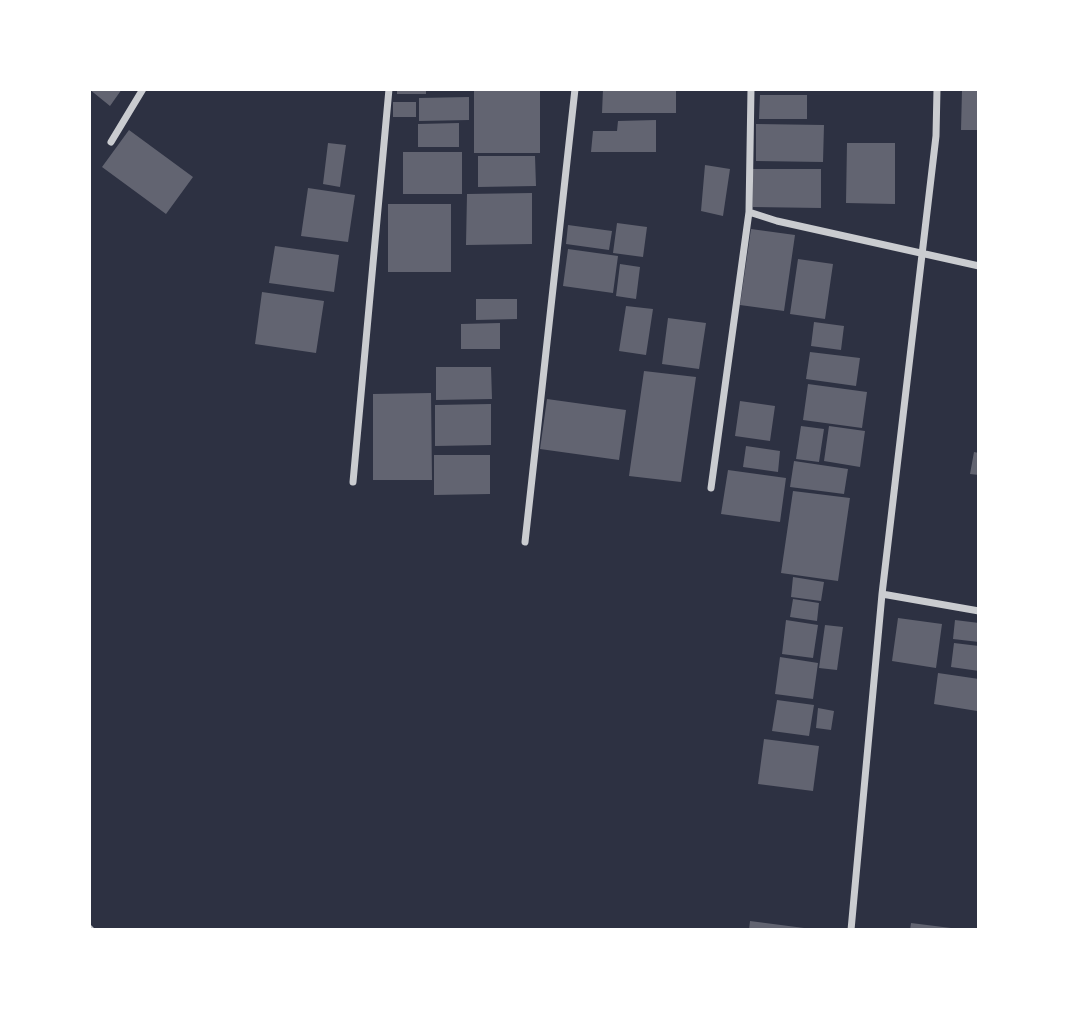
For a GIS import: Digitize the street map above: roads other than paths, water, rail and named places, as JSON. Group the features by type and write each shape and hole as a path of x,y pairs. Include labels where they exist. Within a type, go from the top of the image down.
{"street":[{"path":"111,142 143,89"},
{"path":"353,482 389,89"},
{"path":"525,542 575,89"},
{"path":"711,488 749,212 751,89"},
{"path":"851,930 882,594 936,136 937,89"},
{"path":"749,212 777,221 979,266"},
{"path":"882,594 979,611"}]}
